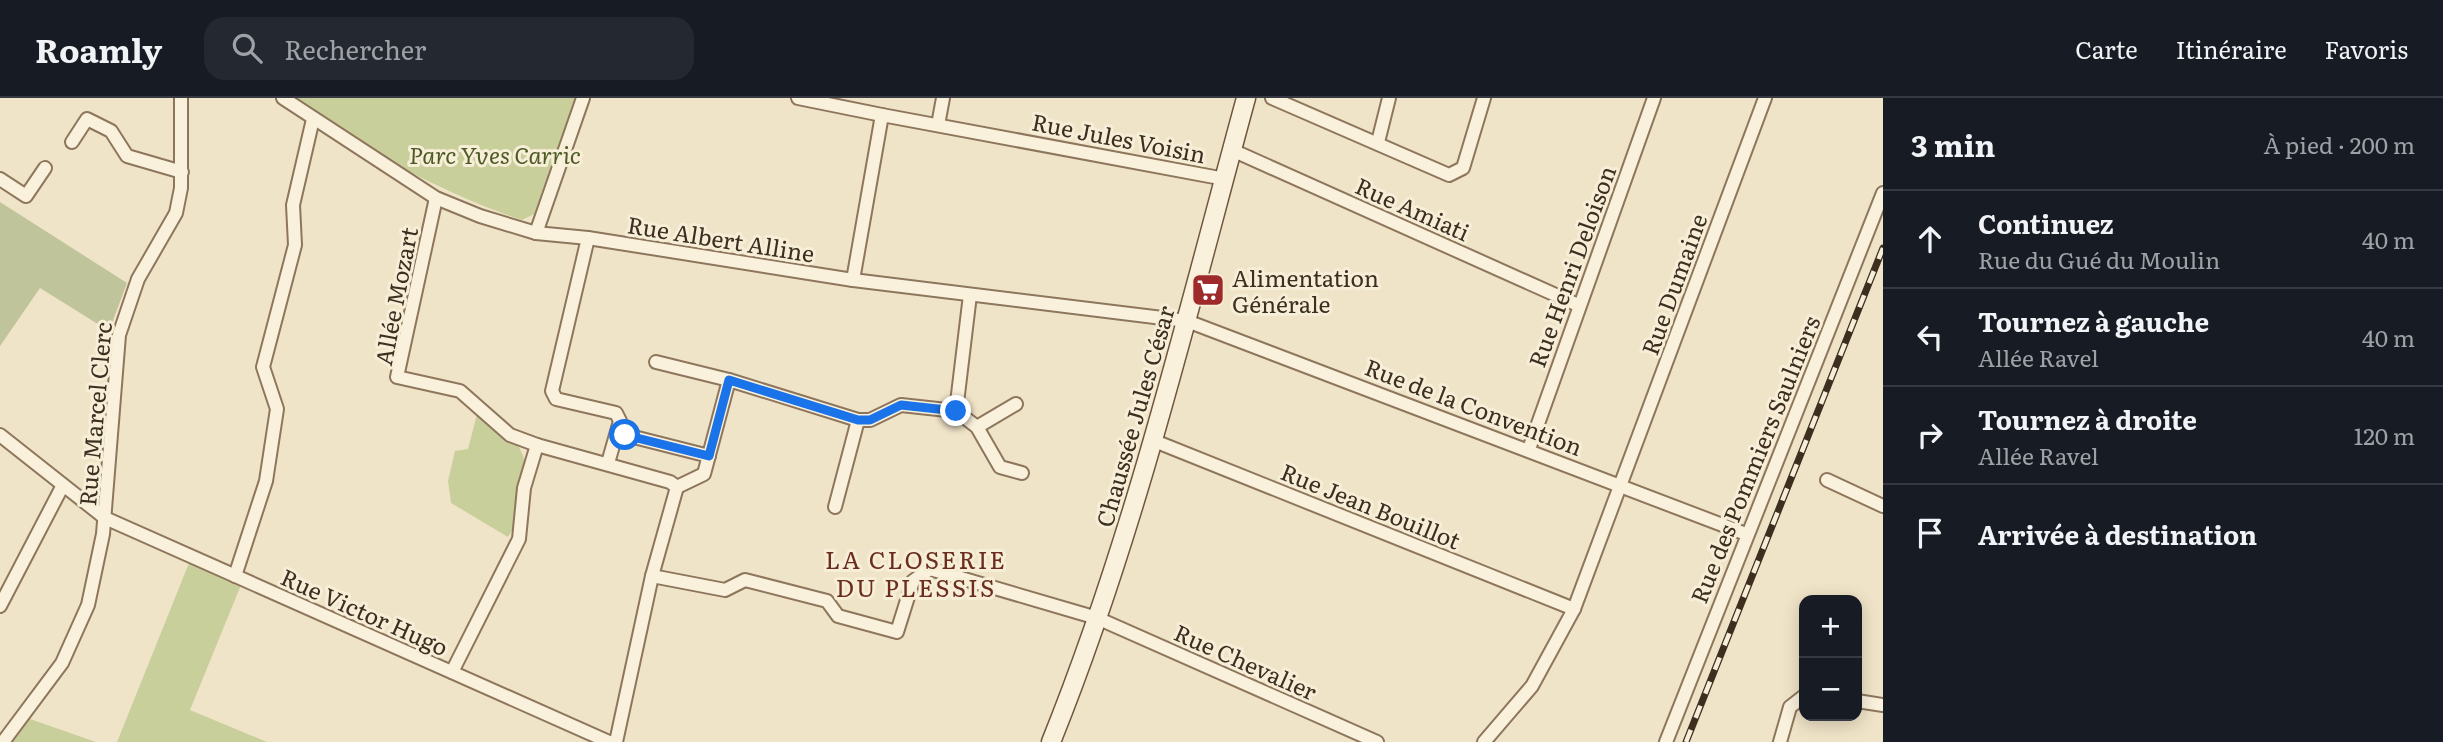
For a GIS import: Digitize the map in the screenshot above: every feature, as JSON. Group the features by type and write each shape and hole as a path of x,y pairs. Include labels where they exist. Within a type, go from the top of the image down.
{"street":[{"name":"Rue Marcel Clerc","path":"3,742 62,663 76,634 100,560 119,335 138,279 176,213 182,172 181,98"},
{"name":"Rue Albert Alline","path":"283,98 436,198 480,216 536,233 588,238 853,280 1186,321"},
{"path":"536,233 583,98"},
{"name":"Rue Jules Voisin","path":"797,98 1225,178"},
{"path":"938,125 943,98"},
{"name":"Chaussée Jules César","path":"1051,742 1097,618 1152,440 1246,98"},
{"path":"1272,98 1449,175 1463,168 1483,98"},
{"path":"1378,142 1389,98"},
{"name":"Rue Henri Deloison","path":"1529,449 1578,305 1654,98"},
{"name":"Rue Dumaine","path":"1485,742 1532,686 1574,609 1765,98"},
{"path":"853,280 882,115"},
{"path":"72,142 88,119 111,131 128,156 182,172"},
{"path":"235,576 267,481 277,409 263,367 295,245 293,205 313,119"},
{"name":"Rue Amiati","path":"1232,150 1578,305"},
{"path":"0,179 26,196 45,168"},
{"name":"Rue des Pommiers Saulniers","path":"1666,742 1883,192"},
{"name":"Allée Mozart","path":"436,198 397,377 460,391 510,435 537,445"},
{"path":"588,238 552,396 616,413 620,421 608,463"},
{"path":"956,411 970,295"},
{"name":"Rue de la Convention","path":"1186,321 1529,449 1746,534"},
{"path":"656,362 729,380 858,420 870,420 901,405 956,411 977,427 1000,467 1022,473"},
{"path":"452,672 519,538 524,488 537,445 608,463 673,484 704,474 729,380"},
{"path":"977,427 1016,404"},
{"path":"835,507 858,420"},
{"path":"618,433 709,456"},
{"name":"Rue Victor Hugo","path":"0,435 105,519 609,742"},
{"name":"Rue Jean Bouillot","path":"1152,440 1574,609"},
{"path":"1827,480 1883,506"},
{"path":"616,742 673,484"},
{"path":"0,606 63,485"},
{"name":"Rue Chevalier","path":"652,576 724,590 745,580 827,601 838,616 897,632 913,581 930,569 1097,618 1377,742"},
{"path":"1780,742 1790,707 1799,700"},
{"path":"1862,702 1883,705"}],"green space":[{"name":"Parc Yves Carric","path":"288,98 575,98 534,214 522,220 462,197 401,167"},
{"path":"0,202 127,283 109,331 40,288 0,346"},
{"path":"477,414 519,447 525,460 513,529 508,537 451,503 448,481 455,451 468,449"},
{"path":"189,563 241,585 190,710 267,742 117,742"},
{"path":"30,719 96,742 13,742"}],"railway":[{"path":"1686,742 1883,248"}],"place":[{"name":"Alimentation Générale","path":"1208,290"}],"district":[{"name":"LA CLOSERIE DU PLESSIS","path":"916,572"}],"route":[{"path":"625,435 709,456 729,380 858,420 870,420 901,405 956,411"}]}
